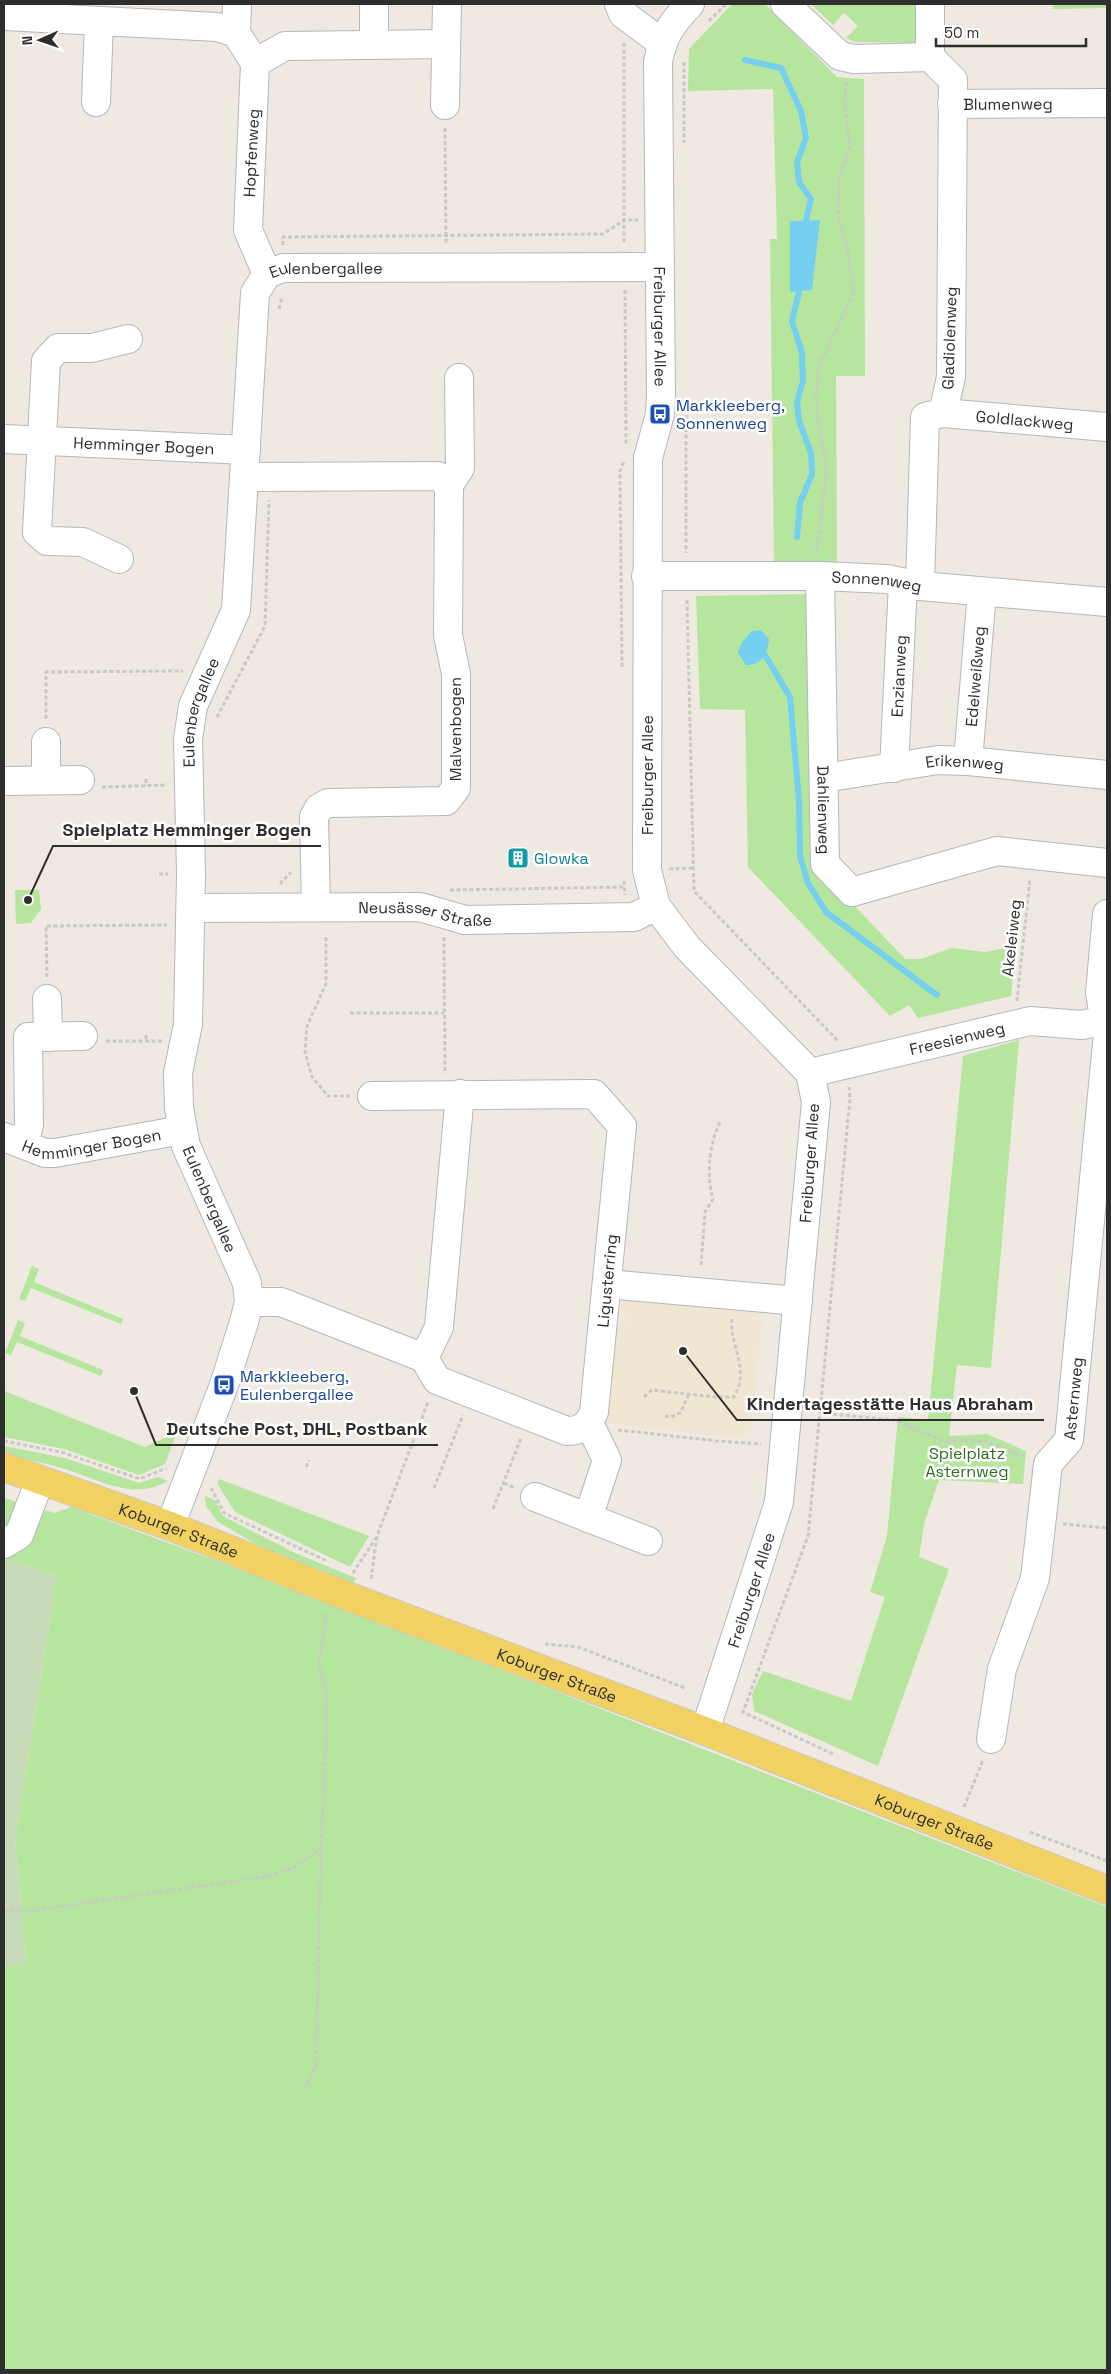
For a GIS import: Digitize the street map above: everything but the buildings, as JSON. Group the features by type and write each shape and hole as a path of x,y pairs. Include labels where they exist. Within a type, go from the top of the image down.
{"main road":[{"name":"Koburger Straße","path":"4,1467 170,1526 337,1575 705,1731 1107,1890"}],"street":[{"path":"237,4 236,33 256,64 285,46 446,44"},
{"path":"374,4 374,45"},
{"path":"445,105 447,4"},
{"path":"619,4 624,14 673,49"},
{"path":"785,4 840,56 854,59 930,57 930,4"},
{"name":"Freiburger Allee","path":"698,14 673,22 673,49 658,62 660,414 648,458 646,576 647,870 656,906 688,947 810,1073 816,1102 780,1502 705,1731"},
{"path":"4,16 90,15 217,27 236,33"},
{"path":"90,15 96,102"},
{"name":"Blumenweg","path":"930,57 953,80 952,104 1107,102"},
{"name":"Hopfenweg","path":"256,64 248,230 275,271"},
{"name":"Gladiolenweg","path":"912,584 925,417 943,413 951,376 952,104"},
{"name":"Eulenbergallee","path":"170,1526 224,1384 249,1302 246,1283 191,1159 182,1130 178,1108 178,1073 188,1024 190,916 188,739 193,706 236,610 257,477 246,450 255,293 275,271 447,268 659,268"},
{"path":"119,559 84,542 47,541 37,532 46,361 58,348 92,348 128,339"},
{"name":"Malvenbogen","path":"316,907 314,817 319,808 328,803 446,801 456,788 456,674 448,635 448,485 460,468 459,378"},
{"name":"Goldlackweg","path":"943,413 1107,427"},
{"name":"Hemminger Bogen","path":"4,439 246,450"},
{"path":"257,477 438,476 448,485"},
{"name":"Sonnenweg","path":"646,576 820,576 887,579 912,584 982,592 1107,602"},
{"name":"Dahlienweg","path":"820,576 825,864 852,892 997,851 1107,863"},
{"name":"Enzianweg","path":"894,768 912,584"},
{"name":"Edelweißweg","path":"968,761 982,592"},
{"path":"46,742 46,780"},
{"name":"Erikenweg","path":"824,778 938,760 968,761 1107,775"},
{"path":"4,781 80,780"},
{"name":"Neusässer Straße","path":"190,916 316,907 420,907 465,920 629,918 656,906"},
{"name":"Asternweg","path":"1048,1464 1069,1440 1106,1033 1100,992 1107,914"},
{"path":"47,999 48,1037"},
{"name":"Freesienweg","path":"810,1073 1030,1021 1082,1025 1106,1033"},
{"path":"14,1141 28,1126 28,1037 83,1036"},
{"path":"430,1369 439,1328 452,1094"},
{"name":"Ligusterring","path":"372,1096 594,1094 622,1126 594,1412 589,1423"},
{"name":"Hemminger Bogen","path":"14,1141 45,1153 55,1153 182,1130"},
{"path":"607,1284 798,1301"},
{"path":"249,1302 281,1302 430,1369 472,1393 567,1431 578,1431 589,1423 607,1460 588,1518"},
{"path":"992,1739 1002,1669 1035,1578 1048,1464"},
{"path":"4,1544 19,1535 40,1480"},
{"path":"535,1497 648,1541"}],"path":[{"path":"698,14 726,4"},
{"path":"673,49 684,151"},
{"path":"820,576 816,549 827,471 816,394 819,365 854,293 848,252 838,215 839,181 850,146 844,99 848,76"},
{"path":"445,105 447,268"},
{"path":"279,310 283,294 275,271 283,237 603,234 624,220 659,219"},
{"path":"686,410 686,576 694,891 838,1040 846,1065 850,1099 808,1536 743,1712 842,1758"},
{"path":"215,719 265,626 257,477"},
{"path":"46,742 46,672 188,671 205,680"},
{"path":"146,779 146,786"},
{"path":"80,780 81,787 189,785"},
{"name":"Akeleiweg","path":"1014,1024 1033,854"},
{"path":"274,890 298,865"},
{"path":"444,914 444,1013 452,1094"},
{"path":"47,999 46,926 190,916"},
{"path":"326,938 326,984 307,1026 305,1052 312,1077 328,1096 372,1096"},
{"path":"350,1014 444,1013"},
{"path":"146,1035 146,1041"},
{"path":"83,1036 83,1041 186,1041"},
{"path":"701,1266 705,1212 713,1199 708,1184 714,1134 721,1120"},
{"path":"644,1397 652,1390 715,1397 734,1396 738,1390 738,1351 732,1333 733,1313 725,1295"},
{"path":"371,1579 377,1536 430,1369"},
{"path":"434,1488 472,1393"},
{"path":"665,1416 671,1417 680,1413 689,1394"},
{"path":"820,1413 894,1420 947,1442 966,1440 986,1441 1048,1464"},
{"path":"493,1509 529,1416"},
{"path":"589,1423 602,1428 718,1441 784,1446"},
{"path":"4,1440 61,1452 140,1479 165,1470 168,1462"},
{"path":"306,1467 309,1460"},
{"path":"211,1488 224,1513 337,1575 353,1573 380,1583"},
{"path":"1042,1522 1107,1528"},
{"path":"353,1573 377,1536"},
{"path":"304,2090 316,2067 326,1714 326,1694 319,1664 324,1622 337,1575"},
{"path":"540,1643 578,1647 685,1688"},
{"path":"964,1807 992,1739"},
{"path":"955,1804 973,1811"},
{"path":"1027,1831 1107,1861"},
{"path":"4,1910 22,1912 270,1876 293,1868 321,1848"}],"shaded area":[{"path":"625,1281 765,1292 751,1428 746,1436 739,1438 602,1423 610,1323 625,1324 625,1316 621,1315"}],"green space":[{"path":"732,4 765,4 837,77 864,79 865,376 836,376 837,562 774,561 770,239 777,239 773,89 688,91 689,49"},
{"path":"811,4 922,4 922,43 856,42 846,38 858,26 844,13 833,25"},
{"path":"1053,4 1107,4 1107,8 1053,9"},
{"path":"813,594 816,865 905,959 921,959 952,948 985,952 1016,946 1011,996 918,1018 909,1005 890,1016 748,867 745,710 700,709 696,596"},
{"path":"15,890 39,890 41,909 31,923 16,924"},
{"name":"Spielplatz Asternweg","path":"1019,1040 991,1368 957,1365 949,1436 987,1434 1026,1451 1023,1484 939,1480 924,1524 919,1557 949,1569 878,1766 754,1711 752,1694 763,1671 851,1701 885,1597 870,1592 887,1536 898,1417 928,1420 963,1056"},
{"path":"32,1266 39,1269 34,1282 123,1319 121,1324 31,1288 25,1301 19,1299"},
{"path":"18,1320 25,1323 20,1336 103,1370 101,1376 17,1342 11,1355 5,1353"},
{"path":"4,1391 145,1447 177,1432 165,1464 139,1475 64,1449 4,1437"},
{"path":"4,1446 65,1458 139,1483 158,1477 168,1481 155,1487 128,1489 54,1466 4,1454"},
{"path":"219,1479 369,1536 350,1567 235,1512 217,1483"},
{"path":"205,1496 215,1500 223,1516 295,1553 356,1578 352,1587 284,1560 218,1522 206,1506"},
{"path":"4,1498 55,1513 71,1507 328,1602 1107,1907 1107,2370 4,2370 4,1967 26,1964 15,1839 57,1576 4,1558"},
{"path":"4,1558 57,1576 15,1839 26,1964 4,1967"}],"water":[{"path":"820,220 812,290 790,292 790,221"},
{"path":"761,630 769,639 766,654 760,661 746,665 738,653 742,642 752,631"}],"waterway":[{"path":"745,60 781,68 801,111 806,138 797,162 799,182 811,199 806,220"},
{"path":"797,537 800,503 812,474 811,453 799,421 797,402 803,381 802,353 792,321 799,292"},
{"path":"765,655 790,697 799,800 800,856 808,883 826,912 937,995"}],"place":[{"name":"Markkleeberg, Sonnenweg","path":"660,414"},
{"name":"Glowka","path":"518,858"},
{"name":"Spielplatz Hemminger Bogen","path":"28,900"},
{"name":"Kindertagesstätte Haus Abraham","path":"683,1351"},
{"name":"Markkleeberg, Eulenbergallee","path":"224,1385"},
{"name":"Deutsche Post, DHL, Postbank","path":"134,1391"}]}
